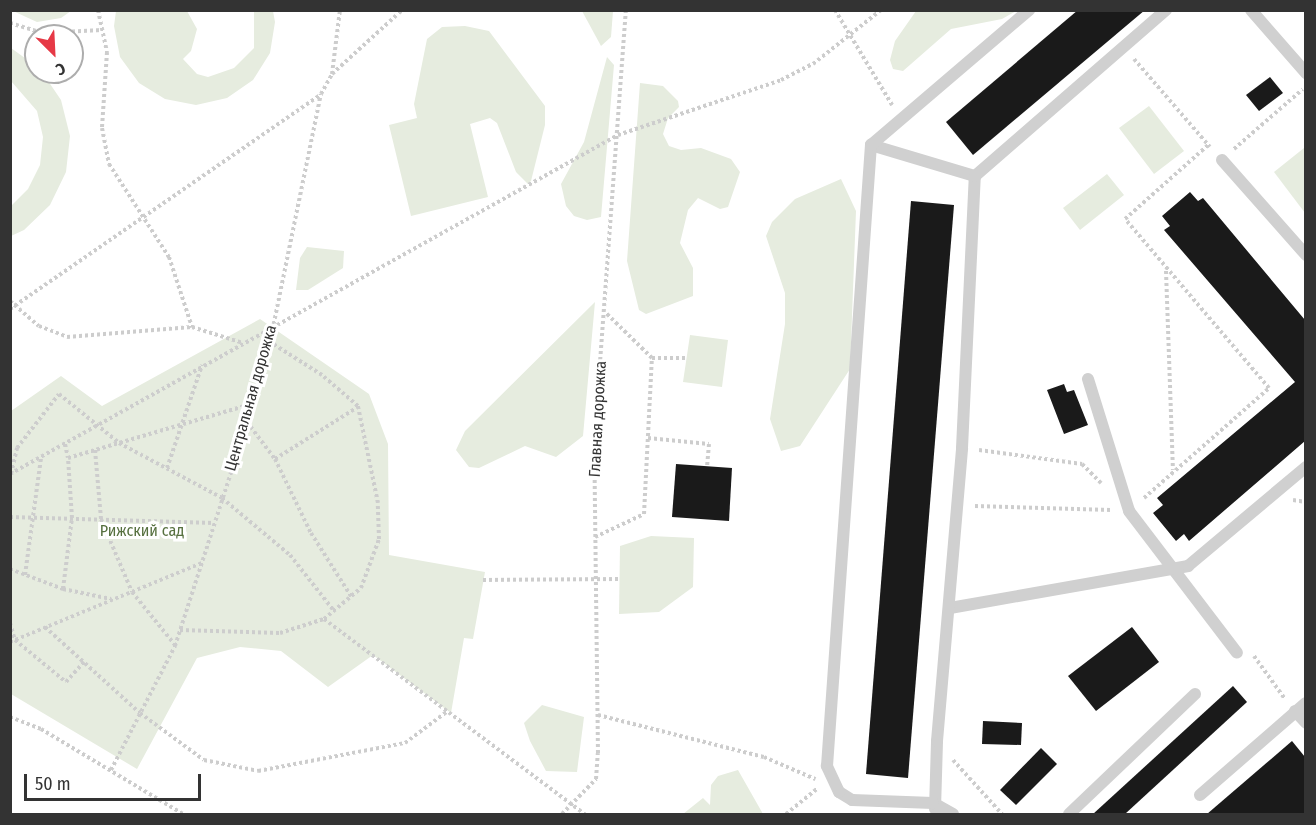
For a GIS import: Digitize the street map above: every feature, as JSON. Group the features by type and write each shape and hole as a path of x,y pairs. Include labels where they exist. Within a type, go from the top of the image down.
{"lane":[{"path":"953,814 936,809 852,800 839,792 827,766 871,145 1029,10"},
{"path":"936,809 937,741 962,448 975,176 1166,10"},
{"path":"1251,10 1305,73"},
{"path":"871,145 975,176"},
{"path":"1222,160 1305,255"},
{"path":"1088,379 1129,511 1237,653"},
{"path":"950,608 1188,566 1305,467"},
{"path":"1069,814 1195,694"},
{"path":"1200,795 1305,703"},
{"path":"1295,711 1305,723"}],"path":[{"path":"99,10 107,52 102,128 109,164 169,257 192,327"},
{"name":"Центральная дорожка","path":"111,771 175,646 253,404 270,342 321,94 332,74 340,10"},
{"path":"332,74 402,10"},
{"name":"Главная дорожка","path":"562,814 596,779 598,715 594,444 627,10"},
{"path":"835,10 900,120"},
{"path":"11,474 98,426 202,364 273,328 618,135 781,80 813,64 881,10"},
{"path":"10,23 42,33 102,30"},
{"path":"1124,48 1222,160 1305,87"},
{"path":"13,307 321,94"},
{"path":"957,505 1129,511 1269,388 1125,219 1208,145"},
{"path":"1166,269 1173,471"},
{"path":"10,301 13,307 39,326 67,337 192,327 243,343"},
{"path":"604,311 652,358 687,358"},
{"path":"180,630 280,633 324,619 361,588 380,539 378,503 358,406 322,375 270,342"},
{"path":"595,537 644,514 652,358"},
{"path":"166,468 185,424 202,364"},
{"path":"11,474 17,448 59,394 119,443 222,498 290,555 334,610"},
{"path":"68,458 253,404"},
{"path":"275,459 358,406"},
{"path":"247,422 275,459 311,533 351,596"},
{"path":"648,438 709,444 706,466"},
{"path":"63,589 72,518 65,444"},
{"path":"962,448 1082,464 1106,487"},
{"path":"95,450 101,519 132,592 175,646"},
{"path":"25,575 36,517 41,457"},
{"path":"10,516 214,523"},
{"path":"13,641 202,563"},
{"path":"10,569 63,589 112,600"},
{"path":"483,580 620,579"},
{"path":"324,619 585,814"},
{"path":"10,623 13,641 66,682 84,662"},
{"path":"45,627 140,713 204,760 258,771 405,743 448,711"},
{"path":"598,715 764,757 823,783 786,814"},
{"path":"10,717 111,771 183,814"},
{"path":"937,741 1002,814"}],"green space":[{"path":"13,11 71,11 61,18 37,22"},
{"path":"116,11 187,11 197,29 191,51 183,59 197,74 208,77 234,68 254,48 254,11 273,11 275,22 270,53 253,80 227,98 196,105 165,99 139,83 120,57 114,26"},
{"path":"582,11 613,11 611,37 601,46"},
{"path":"916,11 1016,11 1002,19 951,29 903,71 893,69 890,60 895,41"},
{"path":"465,26 489,31 545,106 545,125 531,181 528,184 516,172 497,123 490,118 470,124 488,197 411,216 389,125 417,118 414,104 427,39 442,27"},
{"path":"11,48 24,57 24,84 50,84 61,100 70,136 66,172 50,205 24,230 11,236 11,206 28,189 40,165 43,137 37,111 11,81"},
{"path":"607,57 614,65 601,217 587,220 574,216 566,206 561,184 584,142"},
{"path":"640,83 663,86 678,101 679,107 668,118 663,134 669,146 681,150 701,148 731,159 740,172 728,207 720,209 698,198 688,210 680,243 693,268 693,296 646,314 639,310 627,261"},
{"path":"1149,106 1184,151 1154,174 1119,128"},
{"path":"1304,148 1306,151 1305,213 1274,172"},
{"path":"1107,174 1124,195 1080,230 1063,208"},
{"path":"841,179 856,211 850,369 800,446 781,451 770,419 785,324 785,293 766,236 772,222 795,199"},
{"path":"307,247 344,251 343,268 308,290 296,290 300,258"},
{"path":"595,302 583,436 556,457 525,446 479,468 469,467 456,450 465,431"},
{"name":"Рижский сад","path":"260,319 369,394 388,444 389,555 485,572 473,639 464,638 451,713 373,655 328,687 281,651 240,647 197,658 137,769 11,694 11,411 61,376 102,406"},
{"path":"690,335 728,340 722,387 683,382"},
{"path":"651,536 694,538 693,587 659,612 619,614 620,546"},
{"path":"542,705 584,717 577,772 546,771 530,741 524,723"},
{"path":"738,770 763,814 683,814 703,798 710,805 711,785 718,776"}],"building":[{"path":"1078,10 1145,10 973,155 946,122"},
{"path":"1270,77 1283,93 1259,111 1246,95"},
{"path":"1190,192 1198,201 1203,198 1305,320 1305,441 1189,541 1184,534 1176,541 1153,513 1163,505 1157,498 1295,382 1164,230 1170,226 1162,216"},
{"path":"911,201 954,205 908,778 866,774"},
{"path":"1064,384 1067,392 1074,390 1088,425 1064,434 1047,390"},
{"path":"676,464 732,468 729,521 672,517"},
{"path":"1132,627 1159,662 1096,711 1068,676"},
{"path":"1233,686 1247,702 1125,814 1093,814"},
{"path":"983,721 1022,723 1021,745 982,744"},
{"path":"1292,741 1305,757 1305,814 1207,814"},
{"path":"1041,748 1057,764 1016,805 1000,790"}]}
